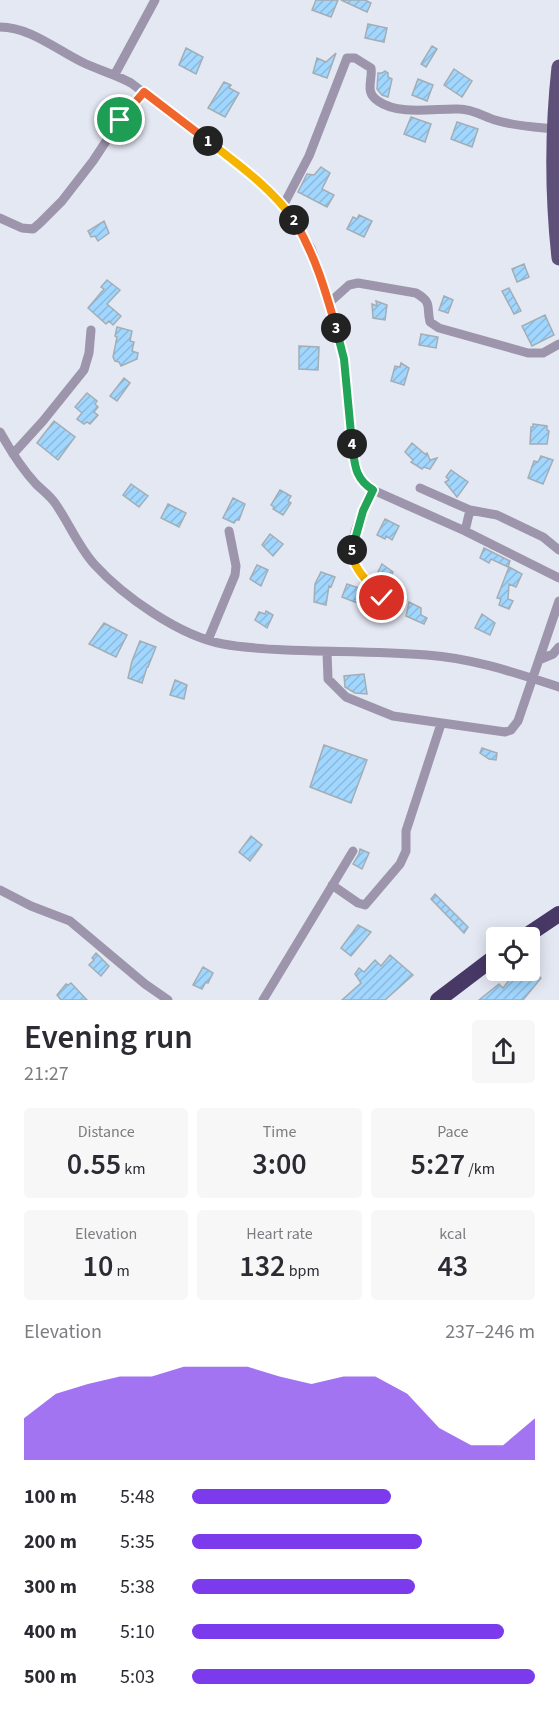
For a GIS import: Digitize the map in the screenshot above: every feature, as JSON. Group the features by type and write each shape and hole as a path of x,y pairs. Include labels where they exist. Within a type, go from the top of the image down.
{"highway":[{"path":"540,927 559,914"},
{"path":"438,1000 486,964"}],"main road":[{"path":"559,67 554,129 556,163 552,181 559,258"}],"street":[{"path":"115,74 155,0"},
{"path":"0,27 18,29 84,63 115,74 144,92 242,167 283,206 311,249 329,303 344,359 357,474 363,483 373,490 465,531 559,578"},
{"path":"283,206 309,156 347,58 355,58 371,68 369,87 380,103 396,108 421,111 465,110 525,127 554,129"},
{"path":"0,218 22,228 33,229 40,224 81,177 120,120 144,92"},
{"path":"329,303 349,285 358,283 416,293 429,304 430,322 439,328 528,353 543,353 559,344"},
{"path":"13,454 43,422 84,370 89,353 91,330"},
{"path":"0,432 13,454 36,484 56,504 94,564 152,612 181,629 224,644 261,648 429,655 484,665 559,687"},
{"path":"420,488 470,510 497,515 543,537 559,550"},
{"path":"373,490 355,534 352,557 357,567 382,598"},
{"path":"465,531 470,510"},
{"path":"208,640 235,575 236,566 229,531"},
{"path":"327,652 327,679 346,696 393,717 497,732 511,730 518,721 559,602"},
{"path":"539,660 554,654 559,647"},
{"path":"332,885 358,903 365,905 400,864 406,851 406,831 441,724"},
{"path":"263,1000 353,851"},
{"path":"2,892 70,921 145,984 168,1000"}],"building":[{"path":"316,0 338,0 331,17 312,10"},
{"path":"341,0 365,0 371,3 367,12"},
{"path":"368,24 387,28 384,42 365,38"},
{"path":"432,46 437,49 426,67 421,64"},
{"path":"186,48 203,57 196,74 179,65"},
{"path":"336,53 327,78 313,73 317,58 326,62"},
{"path":"454,69 472,81 462,97 444,85"},
{"path":"385,71 392,79 388,97 382,95 377,89 378,73"},
{"path":"418,79 433,85 427,101 412,95"},
{"path":"224,82 231,85 229,88 239,93 225,117 208,108"},
{"path":"411,117 431,124 425,142 404,134"},
{"path":"457,122 478,129 472,147 451,139"},
{"path":"321,167 330,173 322,189 334,195 327,207 298,192 307,174 314,175"},
{"path":"359,215 372,221 364,237 347,229 353,217 357,219"},
{"path":"104,221 109,233 98,241 95,236 91,237 88,231"},
{"path":"524,264 529,277 517,282 512,269"},
{"path":"107,280 120,290 107,304 121,316 113,325 109,321 106,324 88,308 104,289 101,287"},
{"path":"509,288 521,311 514,314 502,291"},
{"path":"444,296 453,300 448,313 439,310"},
{"path":"376,301 387,305 385,320 373,318 372,304 377,306"},
{"path":"545,315 554,335 532,346 522,326"},
{"path":"117,327 132,331 130,341 134,342 132,351 138,353 137,359 121,366 113,357"},
{"path":"421,334 438,337 436,348 419,345"},
{"path":"299,346 319,347 318,370 299,369"},
{"path":"401,363 409,368 404,385 391,381 395,366 400,367"},
{"path":"124,378 130,383 117,401 110,396"},
{"path":"87,393 97,401 95,404 98,407 94,412 98,415 90,424 87,422 84,424 77,419 82,413 75,407"},
{"path":"54,421 75,437 58,460 37,443"},
{"path":"533,424 547,426 549,431 547,444 530,444"},
{"path":"412,443 425,454 427,453 430,460 437,458 430,469 424,467 422,469 411,462 413,460 405,452"},
{"path":"541,456 553,460 543,484 528,478 534,461 538,462"},
{"path":"451,470 468,482 457,497 445,482 449,480 446,477"},
{"path":"131,484 148,496 139,507 123,495"},
{"path":"280,490 291,496 288,501 291,503 283,515 271,505"},
{"path":"233,498 245,504 239,520 234,523 223,518"},
{"path":"168,504 186,513 179,527 161,518"},
{"path":"385,519 399,526 392,540 386,536 385,539 377,535"},
{"path":"270,534 283,544 273,556 262,545"},
{"path":"484,548 510,561 508,567 491,559 489,563 480,558"},
{"path":"382,564 393,572 389,580 377,574"},
{"path":"257,565 268,570 261,586 250,579"},
{"path":"509,567 522,574 516,587 509,584 508,599 513,601 509,609 499,605 501,599 497,598"},
{"path":"321,572 335,577 331,587 329,586 326,605 314,602 315,584"},
{"path":"347,584 362,589 360,597 375,602 375,610 342,597"},
{"path":"409,602 421,608 421,615 427,618 424,624 406,616"},
{"path":"266,611 273,615 267,628 255,620 259,612 265,614"},
{"path":"482,614 495,623 490,635 475,628"},
{"path":"104,623 127,635 116,657 89,644"},
{"path":"140,641 156,647 142,683 128,678"},
{"path":"364,674 367,694 355,693 345,687 344,676"},
{"path":"175,680 187,685 184,699 170,695"},
{"path":"324,745 367,760 351,803 310,787"},
{"path":"482,748 497,753 496,760 489,759 480,753"},
{"path":"251,836 262,845 250,861 239,852"},
{"path":"360,849 369,853 362,869 353,864"},
{"path":"435,894 468,927 464,933 431,899"},
{"path":"358,925 371,932 351,956 341,948"},
{"path":"96,953 109,966 101,976 89,965"},
{"path":"390,955 413,975 385,1000 342,1000 361,983 355,974 359,968 364,972 375,960 381,966"},
{"path":"203,967 213,973 202,989 193,985"},
{"path":"508,981 539,981 523,1000 479,1000 499,984 503,988"},
{"path":"71,983 87,1000 61,1000 57,995 66,984"}],"route":[{"path":"120,120 144,92 242,167 272,195 293,219 311,249 323,281 344,359 357,474 363,483 373,490 355,534 352,557 357,567 382,598"}]}
